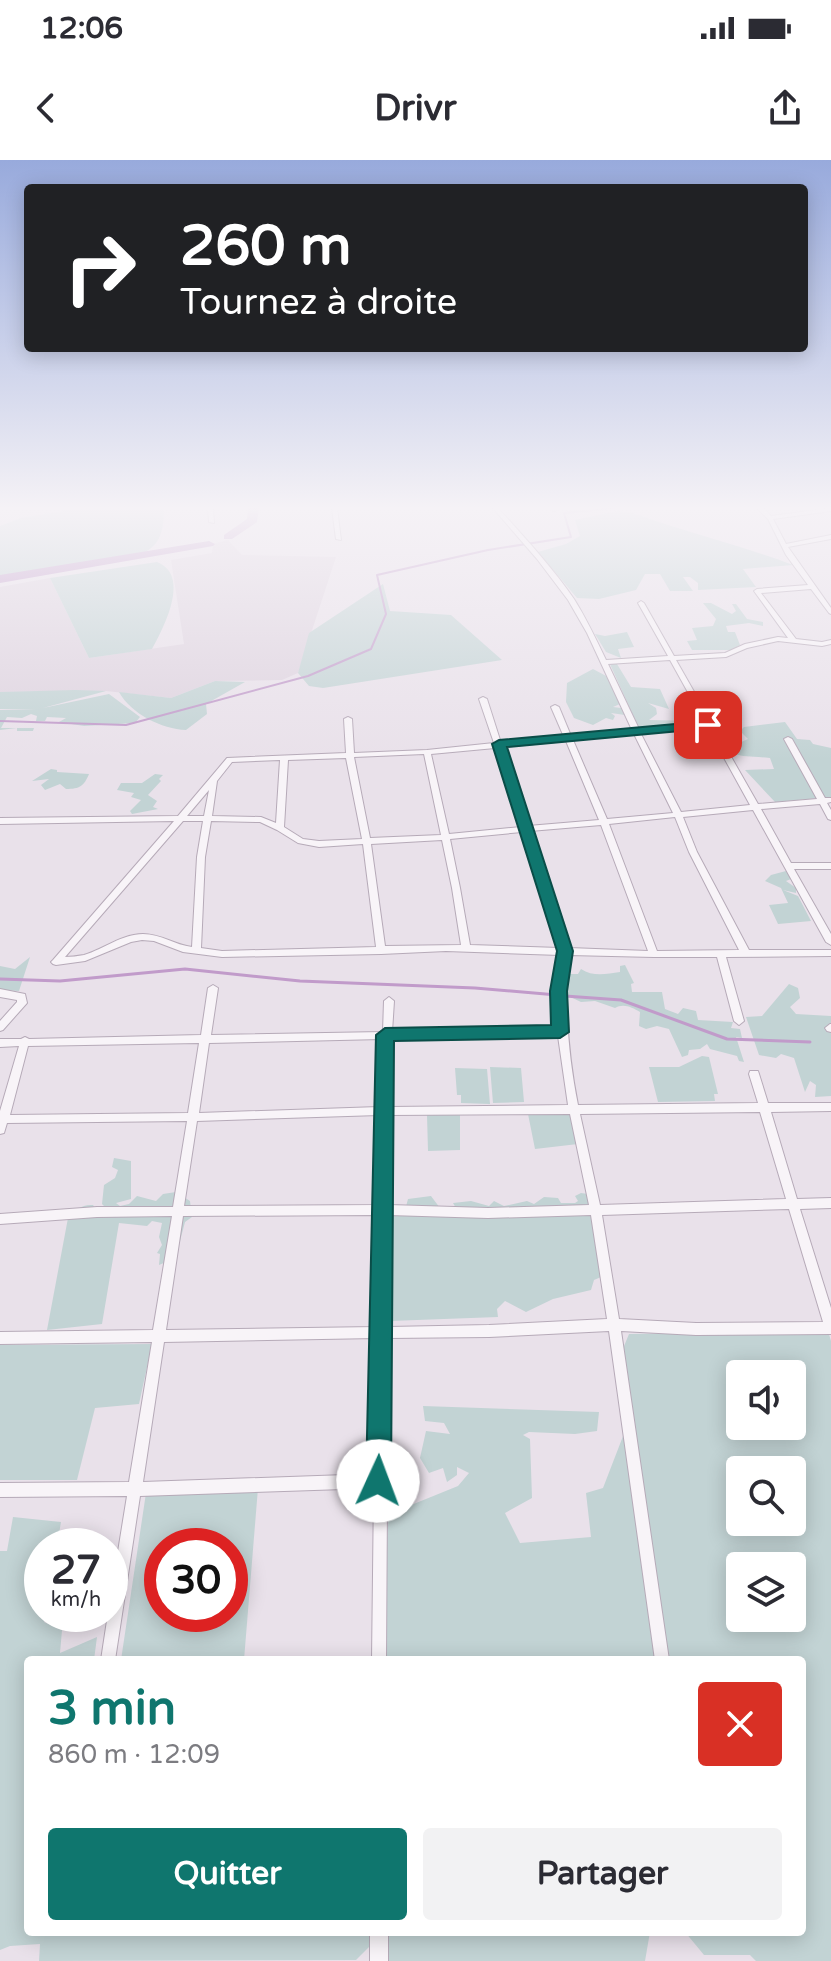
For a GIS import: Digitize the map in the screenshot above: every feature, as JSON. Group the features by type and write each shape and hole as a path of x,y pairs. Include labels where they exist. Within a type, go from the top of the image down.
{"street":[{"path":"564,592 606,662 693,852 746,954"},
{"path":"758,592 793,640"},
{"path":"817,592 831,612"},
{"path":"641,603 831,942"},
{"path":"606,662 726,655 762,641 831,642"},
{"path":"483,699 565,951 559,991 560,1032 572,1111 595,1211 661,1656"},
{"path":"555,707 570,737 654,954"},
{"path":"348,719 350,757 367,843 381,951"},
{"path":"708,725 427,752 230,760 56,962 85,958 129,939 142,937 196,951 273,955 466,949 654,954 831,953"},
{"path":"788,739 827,800 831,817"},
{"path":"427,752 466,949"},
{"path":"280,828 284,759"},
{"path":"196,951 201,857 214,781"},
{"path":"0,821 261,820 311,843 367,843 757,809 827,800"},
{"path":"788,866 831,866"},
{"path":"721,954 739,1021"},
{"path":"109,1656 213,988"},
{"path":"0,993 22,997 22,1003 0,1027"},
{"path":"379,1656 378,1481 385,1035 389,1001"},
{"path":"0,1043 560,1032"},
{"path":"25,1041 1,1123 384,1111 831,1107"},
{"path":"0,1338 489,1331 613,1325 696,1329 831,1328 754,1074"},
{"path":"0,1219 177,1211 488,1213 831,1203"},
{"path":"0,1490 378,1481"},
{"path":"379,1936 379,1961"}],"shaded area":[{"path":"0,592 57,592 89,658 184,644 176,592 325,592 298,673 282,680 215,681 171,698 106,691 0,692"},
{"path":"57,592 174,592 168,615 152,649 89,658"},
{"path":"371,592 385,592 390,611 451,615 502,660 323,688 309,686 298,673 309,633"},
{"path":"572,592 628,592 599,599 577,598"},
{"path":"703,603 711,603 732,614 736,611 732,604 736,604 747,619 763,622 763,626 749,623 726,626 728,632 735,632 740,645 732,650 692,650 687,641 697,640 692,628 713,626 716,619"},
{"path":"627,632 634,647 618,649 621,658 606,652 595,634 605,636"},
{"path":"610,664 617,664 631,687 660,689 669,709 648,703 656,708 657,714 649,720 700,721 702,724 639,729"},
{"path":"593,669 610,678 620,704 613,707 621,708 625,715 611,713 615,716 613,720 606,718 593,725 574,718 566,702 567,683"},
{"path":"215,681 245,682 206,704 207,714 186,730 167,727 148,719 131,707 119,692 171,698"},
{"path":"106,691 43,708 109,694 140,717 135,723 84,726 59,722 66,718 47,717 45,721 36,721 37,716 31,714 22,718 7,717 1,728 17,728 0,730 0,710 36,710 0,709 0,692"},
{"path":"785,722 797,739 831,748 831,797 775,802 745,770 774,769 770,758 731,752 713,729 722,733 727,741 739,743 748,739 740,731 744,727"},
{"path":"17,728 34,728 33,731 17,731"},
{"path":"51,769 89,774 81,786 71,789 60,784 45,790 41,785 49,779 32,781"},
{"path":"155,774 163,775 148,795 157,801 153,807 158,809 132,814 130,811 141,800 131,797 134,793 117,790 121,783 142,783"},
{"path":"786,871 791,879 786,881 796,888 796,893 783,890 798,896 811,921 778,924 769,905 788,903 781,888 765,881 771,875"},
{"path":"30,957 19,991 0,990 0,966 15,969"},
{"path":"625,965 634,983 631,984 632,992 662,992 665,1009 678,1014 683,1008 696,1011 698,1020 733,1022 731,1028 740,1029 742,1038 736,1037 744,1062 739,1061 737,1056 710,1049 707,1044 700,1049 689,1050 688,1055 682,1057 669,1029 639,1026 640,1012 637,1010 624,1006 615,1008 595,1001 581,1002 562,993 568,978 566,974 578,974 581,969 595,974 620,972 620,966"},
{"path":"789,984 798,988 800,998 790,1007 796,1014 831,1016 831,1096 815,1097 816,1085 810,1081 805,1092 794,1058 781,1054 776,1058 759,1055 746,1017 762,1016"},
{"path":"702,1056 709,1057 718,1094 714,1094 715,1101 658,1102 649,1067 679,1067"},
{"path":"490,1067 521,1068 524,1102 493,1103"},
{"path":"455,1068 487,1069 490,1104 461,1103 461,1095 457,1095"},
{"path":"460,1109 460,1150 428,1151 427,1115 424,1114"},
{"path":"567,1112 572,1116 578,1144 535,1149 528,1114"},
{"path":"114,1158 131,1161 131,1199 116,1203 120,1206 129,1204 137,1196 156,1201 163,1194 176,1192 190,1201 192,1217 185,1222 180,1241 175,1242 166,1262 159,1265 160,1254 157,1253 162,1245 159,1237 162,1223 152,1221 147,1226 119,1223 102,1324 47,1330 68,1218 79,1208 89,1205 93,1205 102,1217 107,1217 107,1209 102,1204 104,1185 115,1178 118,1170 112,1167"},
{"path":"588,1194 601,1277 594,1280 591,1290 553,1299 526,1312 505,1301 497,1309 498,1317 390,1321 389,1215 404,1214 408,1199 431,1196 440,1208 457,1210 453,1203 471,1201 489,1206 494,1201 504,1206 527,1201 534,1204 544,1197 558,1198 561,1203 575,1203 578,1201 575,1196"},
{"path":"828,1331 831,1341 831,1961 756,1961 750,1955 704,1955 688,1936 806,1936 806,1656 384,1656 383,1583 389,1514 458,1486 469,1473 457,1467 457,1475 447,1482 443,1468 429,1473 420,1458 426,1431 450,1434 444,1423 425,1421 423,1406 599,1412 597,1431 575,1434 529,1432 523,1435 530,1439 532,1498 505,1513 520,1543 591,1537 586,1493 603,1488 625,1431 615,1368 629,1334"},
{"path":"152,1344 139,1404 95,1408 77,1480 0,1480 0,1345"},
{"path":"258,1488 248,1611 248,1528 144,1528 144,1632 246,1632 244,1656 122,1656 125,1632 128,1632 128,1613 146,1493"},
{"path":"13,1517 61,1522 60,1528 24,1528 24,1632 62,1632 60,1653 97,1637 95,1656 24,1656 24,1936 378,1936 356,1960 39,1961 40,1944 10,1946 0,1950 0,1551 7,1551"},
{"path":"383,1936 649,1936 645,1961 383,1961"}],"waterway":[{"path":"0,721 126,725 308,676 371,649 386,614 381,592"},
{"path":"0,979 60,981 185,969 300,981 475,988 557,995"},
{"path":"565,996 621,1000 727,1039 810,1042"}],"route":[{"path":"378,1481 385,1035 560,1032 559,991 565,951 499,744 708,725"}]}
